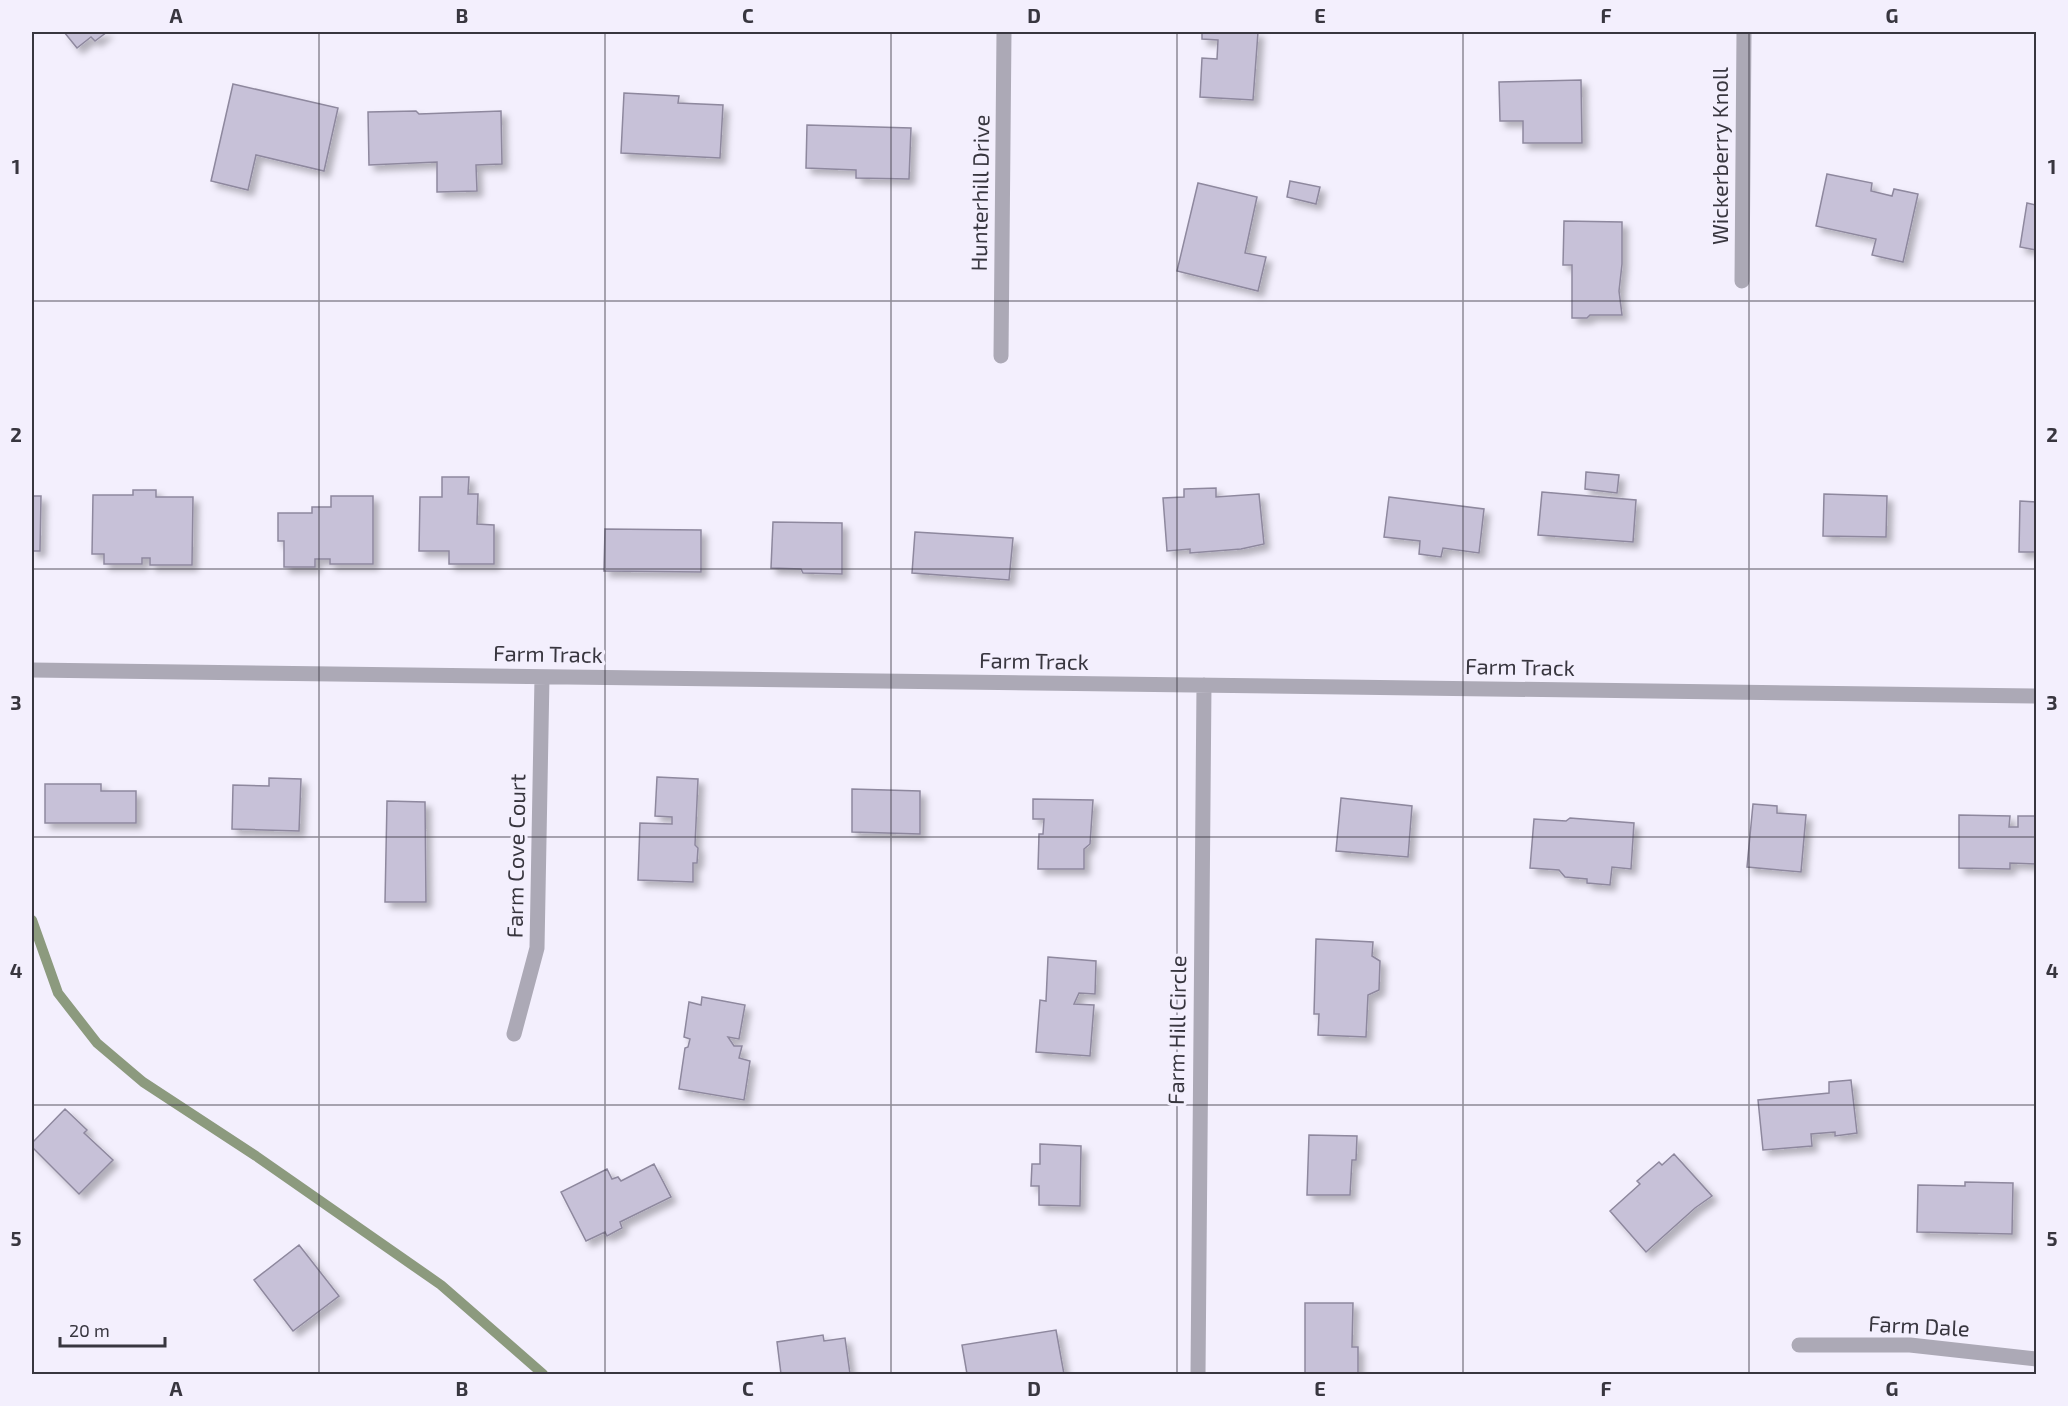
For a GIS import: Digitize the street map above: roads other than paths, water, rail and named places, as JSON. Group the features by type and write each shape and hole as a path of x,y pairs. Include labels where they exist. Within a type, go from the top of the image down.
{"street":[{"name":"Hunterhill Drive","path":"1001,356 1004,32"},
{"name":"Wickerberry Knoll","path":"1742,281 1744,32"},
{"name":"Farm Track","path":"32,670 2037,696"},
{"name":"Farm Cove Court","path":"514,1034 537,948 542,676"},
{"name":"Farm Hill Circle","path":"1197,1374 1204,685"},
{"name":"Farm Dale","path":"1799,1345 1910,1345 2037,1359"}],"waterway":[{"path":"32,920 58,993 97,1043 143,1082 256,1156 441,1285 543,1374"}]}
